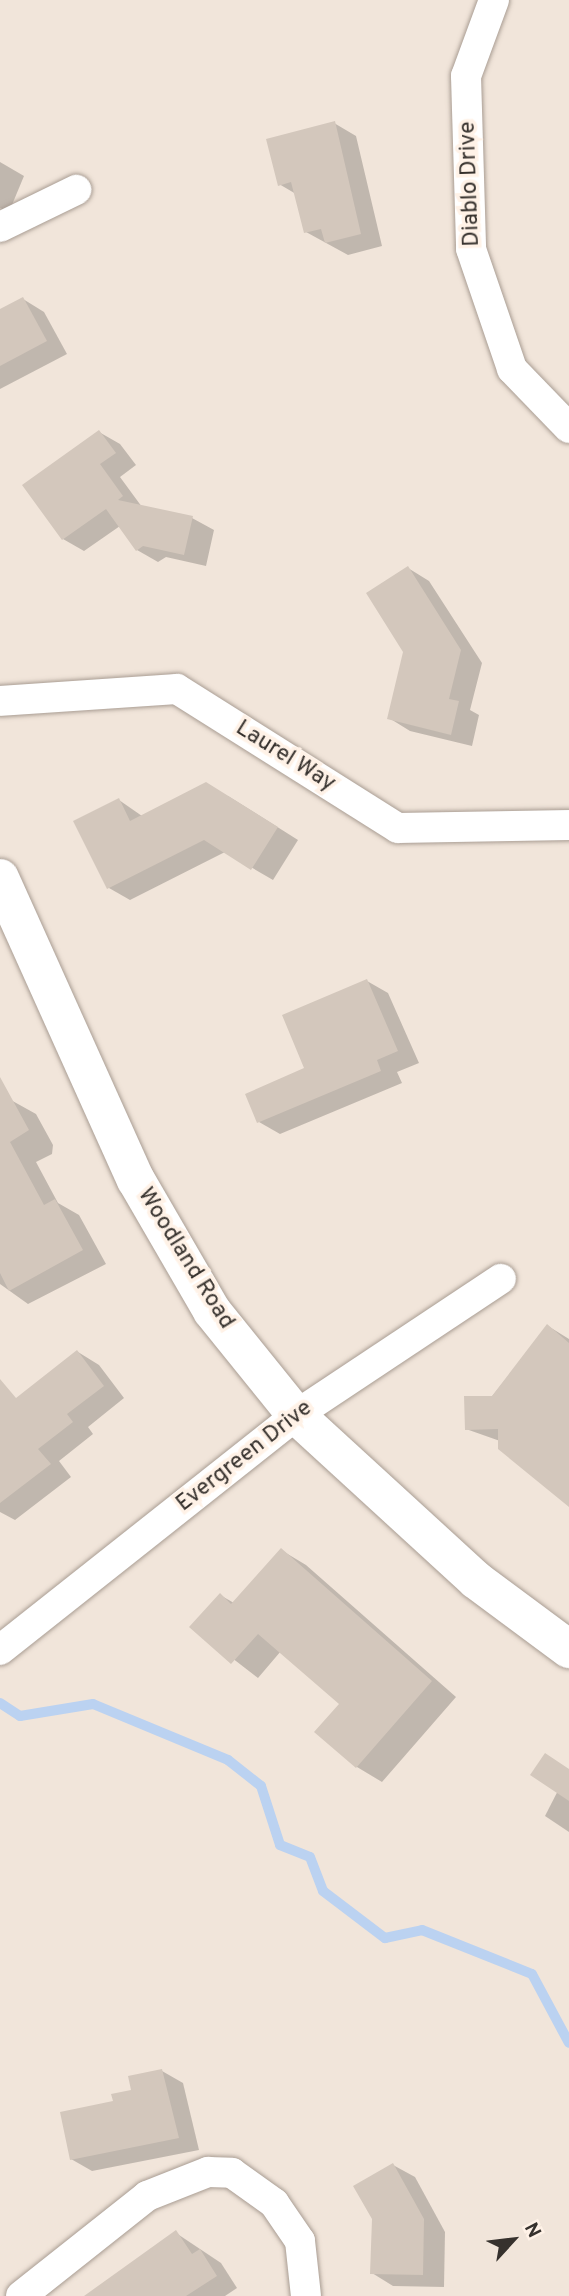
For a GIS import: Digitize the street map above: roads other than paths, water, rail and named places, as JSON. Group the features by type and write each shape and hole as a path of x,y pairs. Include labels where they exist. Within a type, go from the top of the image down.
{"street":[{"name":"Diablo Drive","path":"494,0 466,76 471,249 512,369 569,428"},
{"path":"0,227 76,190"},
{"name":"Laurel Way","path":"0,701 177,689 398,828 569,825"},
{"name":"Woodland Road","path":"0,878 136,1180 212,1311 296,1415 476,1580 569,1649"},
{"name":"Evergreen Drive","path":"0,1650 296,1415 500,1279"},
{"path":"21,2296 147,2196 208,2172 232,2173 274,2203 300,2241 306,2296"}],"waterway":[{"path":"0,1703 20,1716 93,1704 228,1760 261,1786 280,1845 310,1857 323,1891 385,1938 422,1930 532,1974 569,2043"}]}
